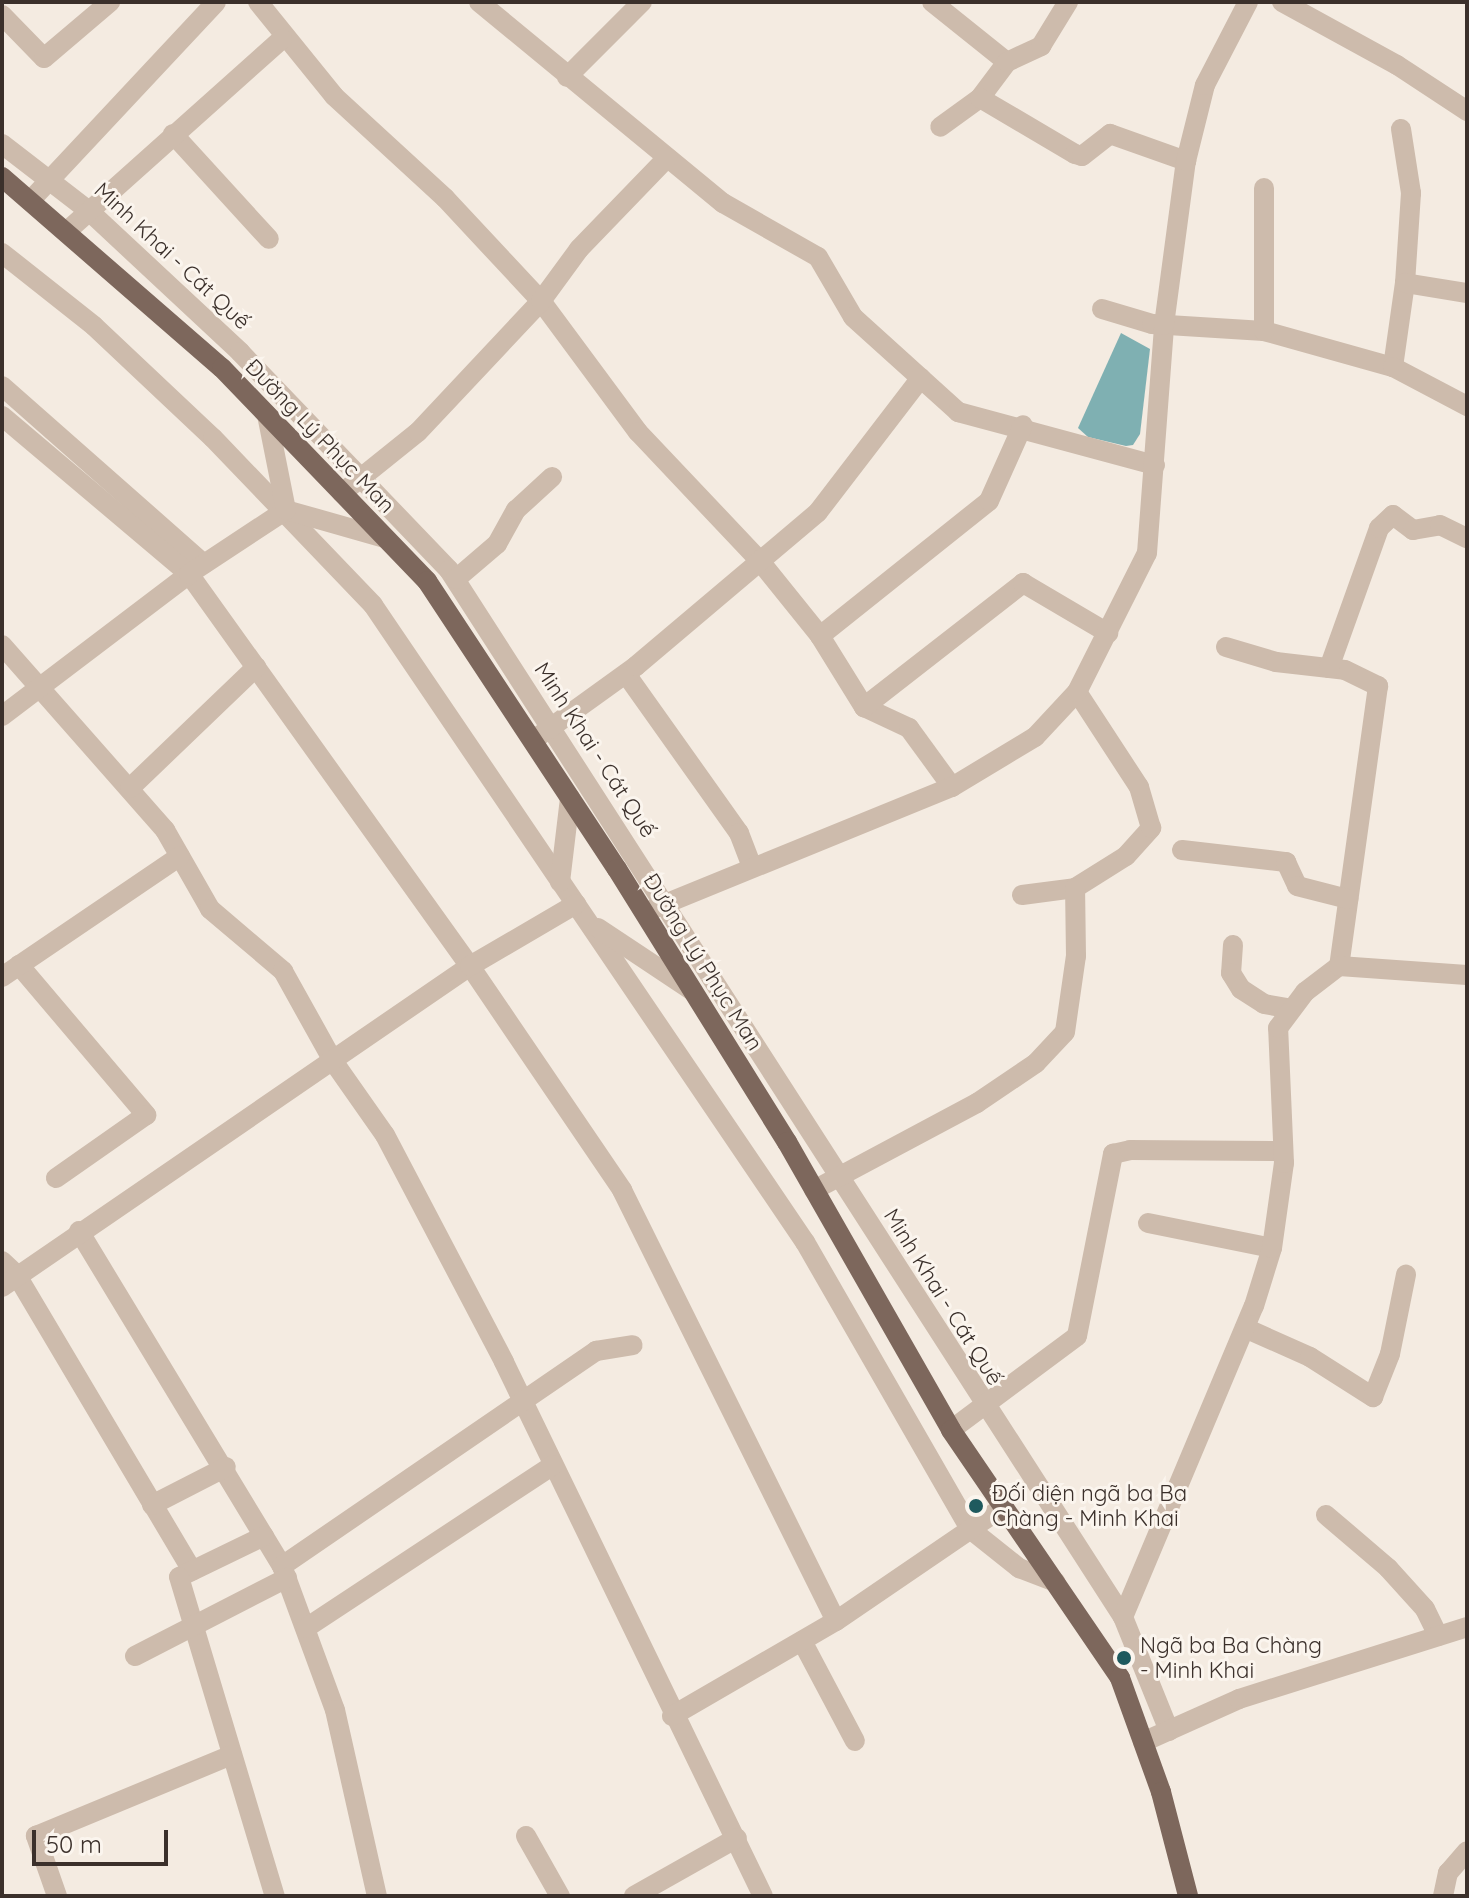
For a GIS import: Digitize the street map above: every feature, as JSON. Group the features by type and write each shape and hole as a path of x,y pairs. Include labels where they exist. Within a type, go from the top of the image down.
{"main road":[{"name":"Đường Lý Phục Man","path":"2,177 222,368 427,581 693,991 814,1190 951,1430 1120,1678 1143,1742 1188,1896"}],"street":[{"path":"2,15 44,58 110,2"},
{"path":"30,201 216,2"},
{"path":"479,2 723,203 818,257 853,317 958,412 1023,425 1155,465"},
{"path":"567,77 642,2"},
{"path":"932,2 1007,62"},
{"path":"940,127 980,98 1007,62 1041,46 1068,2"},
{"path":"644,913 751,865 952,787 1035,737 1077,692 1147,553 1164,325 1186,161 1205,85 1248,2"},
{"path":"1282,2 1385,58 1467,111"},
{"path":"264,4 282,39 541,301 638,432 759,560 820,636 864,707 909,728 952,787"},
{"path":"66,232 282,39"},
{"path":"980,98 1075,154 1082,156 1110,134 1186,161"},
{"path":"1393,367 1405,283 1411,193 1401,129"},
{"path":"173,134 269,239"},
{"name":"Minh Khai - Cát Quế","path":"2,144 89,211 363,476 456,579 549,728 668,902 983,1406 1123,1617 1169,1731"},
{"path":"342,493 418,432 541,301 579,249 667,158"},
{"path":"1264,188 1264,331"},
{"path":"2,253 94,326 286,510 373,605 805,1242 970,1529 1000,1556 1055,1582"},
{"path":"1405,283 1467,293"},
{"path":"1102,309 1164,325 1264,331 1393,367 1467,406"},
{"path":"532,741 626,674 818,512 921,378"},
{"path":"2,386 196,569 256,667 470,966 622,1190 836,1621"},
{"path":"267,415 286,510"},
{"path":"2,416 196,569"},
{"path":"820,636 989,501 1023,425"},
{"path":"456,579 497,544 516,510 552,477"},
{"path":"2,716 196,569 286,510 385,538"},
{"path":"1329,668 1379,528 1393,515 1413,530 1440,525 1467,538"},
{"path":"864,707 1023,583 1108,633"},
{"path":"2,645 130,788 180,856 210,909 283,971 333,1061 385,1135 522,1401 672,1716 737,1838 763,1896"},
{"path":"1123,1617 1245,1328 1272,1248 1283,1151 1275,1060 1278,1028 1292,1009 1339,966 1378,686 1329,668 1276,662 1226,647"},
{"path":"130,788 256,667"},
{"path":"626,674 739,833 751,865"},
{"path":"1022,895 1075,888 1126,856 1151,828 1133,777 1077,692"},
{"path":"560,882 570,798"},
{"path":"1182,850 1286,862 1297,886 1348,899"},
{"path":"56,1178 146,1115 11,971 180,856"},
{"path":"814,1190 977,1103 1036,1063 1065,1032 1076,956 1075,888"},
{"path":"192,1571 7,1274 79,1231 470,966 576,904"},
{"path":"588,922 693,991"},
{"path":"1233,945 1231,973 1241,989 1264,1004 1292,1009"},
{"path":"1339,966 1467,975"},
{"path":"951,1430 1077,1336 1113,1154 1130,1150 1283,1151"},
{"path":"1148,1223 1272,1248"},
{"path":"79,1231 226,1467 284,1572 335,1710 377,1896"},
{"path":"1245,1328 1310,1357 1373,1397 1390,1354 1406,1275"},
{"path":"135,1656 284,1572 596,1351 633,1345"},
{"path":"306,1628 553,1465"},
{"path":"152,1505 226,1467"},
{"path":"672,1716 836,1621 1003,1507"},
{"path":"1326,1515 1388,1568 1425,1609 1438,1636"},
{"path":"264,1536 179,1577 275,1896"},
{"path":"1143,1742 1239,1699 1467,1627"},
{"path":"802,1641 855,1741"},
{"path":"57,1896 36,1836 232,1755"},
{"path":"526,1836 560,1896"},
{"path":"649,1893 737,1838"},
{"path":"1443,1896 1448,1873 1467,1851"}],"water":[{"path":"1121,333 1150,349 1140,434 1133,445 1126,446 1088,437 1078,428"}],"place":[{"name":"Đối diện ngã ba Ba Chàng - Minh Khai","path":"976,1506"},
{"name":"Ngã ba Ba Chàng - Minh Khai","path":"1124,1658"}]}
